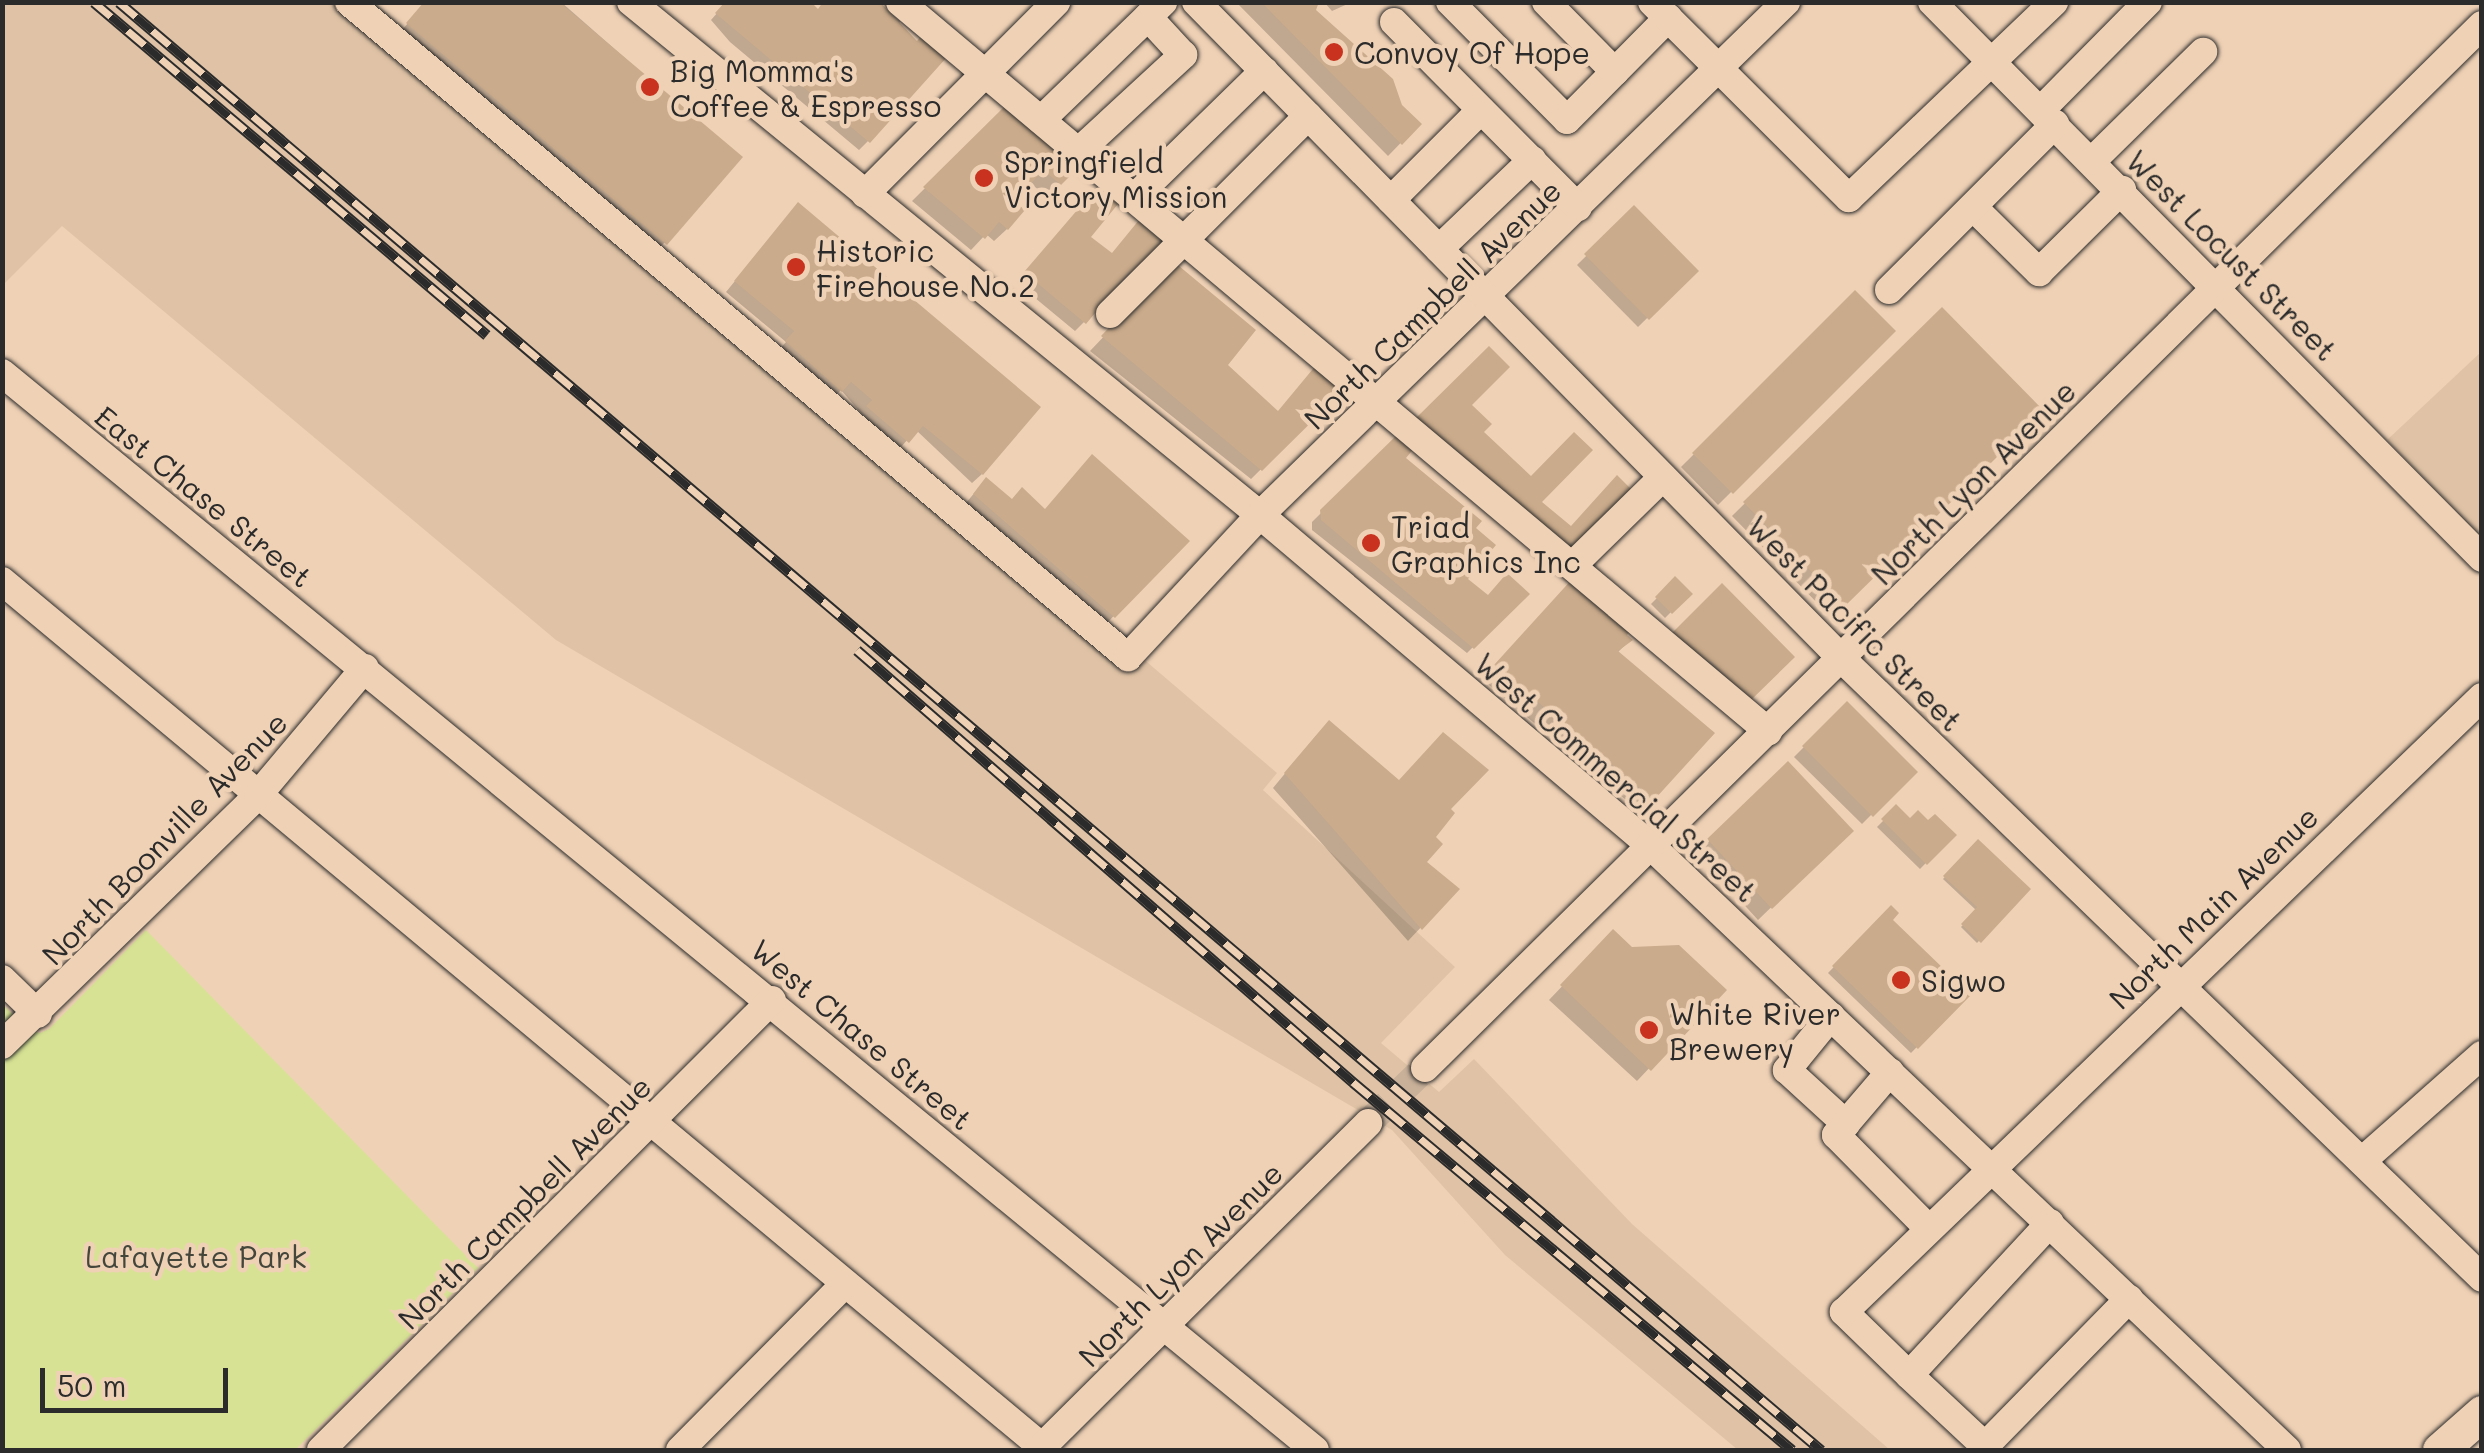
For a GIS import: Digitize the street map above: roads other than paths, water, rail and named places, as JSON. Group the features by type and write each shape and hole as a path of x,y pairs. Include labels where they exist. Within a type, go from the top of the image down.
{"main road":[{"path":"2440,1450 2482,1413"}],"street":[{"name":"North Campbell Avenue","path":"350,2 1128,657 1260,515 1786,2"},
{"name":"West Commercial Street","path":"631,2 1260,515 1651,846 2287,1450"},
{"path":"900,2 1768,731"},
{"name":"West Pacific Street","path":"1196,2 1842,659 2482,1278"},
{"path":"1450,2 1567,120 1615,72 1660,10 1849,198 1994,64 2054,2"},
{"path":"1546,2 1615,72"},
{"name":"West Locust Street","path":"1932,2 2216,283 2482,558"},
{"path":"1889,290 1973,207 2148,2"},
{"path":"865,194 986,73 1046,6"},
{"path":"1041,120 1155,10 1183,55 1080,152"},
{"path":"1394,22 1578,206"},
{"name":"North Lyon Avenue","path":"1425,1068 1842,659 2216,283 2482,25"},
{"path":"2092,161 2202,52"},
{"path":"1134,198 1264,71"},
{"path":"1391,200 1481,110"},
{"path":"1110,314 1308,116"},
{"path":"1439,249 1532,160"},
{"path":"1973,207 2039,272 2122,190"},
{"name":"East Chase Street","path":"2,373 365,668"},
{"path":"1572,566 1663,477"},
{"path":"2,581 1040,1449"},
{"name":"North Boonville Avenue","path":"2,1045 258,796 365,668"},
{"name":"West Chase Street","path":"365,668 772,1000 1162,1328 1315,1450"},
{"name":"North Main Avenue","path":"1910,1375 1844,1312 2180,982 2482,697"},
{"path":"2,979 38,1014"},
{"name":"North Campbell Avenue","path":"321,1450 772,1000"},
{"path":"1831,1016 1787,1070 1846,1124"},
{"path":"2362,1161 2482,1055"},
{"path":"1890,1072 1836,1135 1929,1228"},
{"name":"North Lyon Avenue","path":"1040,1449 1368,1123"},
{"path":"2050,1223 1910,1375 1985,1446 2129,1299"},
{"path":"680,1450 845,1284"}],"tunnel":[{"path":"1368,1123 1425,1068"}],"railway":[{"path":"94,2 487,335"},
{"path":"119,2 1821,1450"},
{"path":"857,650 1353,1082 1792,1450"}],"place":[{"name":"Convoy Of Hope","path":"1334,52"},
{"name":"Big Momma's Coffee & Espresso","path":"650,87"},
{"name":"Springfield Victory Mission","path":"984,178"},
{"name":"Historic Firehouse No.2","path":"796,267"},
{"name":"Triad Graphics Inc","path":"1371,543"},
{"name":"Sigwo","path":"1901,980"},
{"name":"White River Brewery","path":"1649,1030"}],"park label":[{"name":"Lafayette Park","path":"196,1256"}]}
